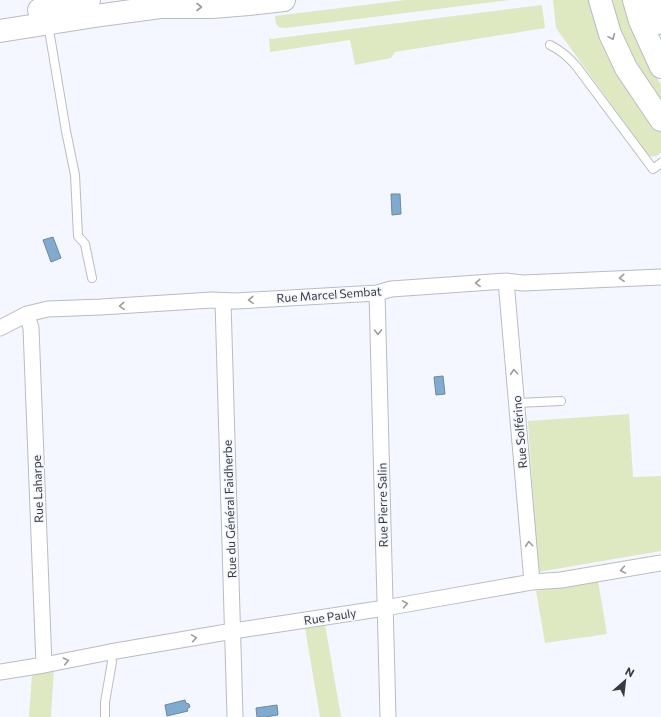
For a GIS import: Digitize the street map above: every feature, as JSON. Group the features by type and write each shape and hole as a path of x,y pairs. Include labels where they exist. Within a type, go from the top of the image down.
{"main road":[{"path":"0,15 45,9 89,0"},
{"path":"0,31 160,7 205,7 284,0"},
{"path":"600,0 610,34 626,68 661,120"},
{"path":"634,0 640,21 661,66"},
{"path":"652,0 661,22"}],"street":[{"path":"48,23 94,7 143,0"},
{"name":"Rue Marcel Sembat","path":"0,328 27,314 48,309 100,303 212,300 236,301 377,293 391,288 661,276"},
{"name":"Rue Solférino","path":"506,282 532,582"},
{"name":"Rue Pierre Salin","path":"377,293 388,717"},
{"name":"Rue du Général Faidherbe","path":"223,301 235,717"},
{"name":"Rue Laharpe","path":"27,314 31,328 44,665"},
{"name":"Rue Pauly","path":"0,672 233,631 385,608 532,582 561,580 661,563"}],"lane":[{"path":"48,23 75,175 78,236 85,244 92,278"},
{"path":"550,45 559,49 577,67 653,169 661,163"},
{"path":"517,403 561,401"},
{"path":"105,717 105,702 112,662 110,652"}],"green space":[{"path":"405,0 509,0 286,28 278,27 275,16"},
{"path":"553,0 592,0 654,122 661,132 661,153 656,156 648,155 556,28"},
{"path":"607,0 625,0 653,70 661,85 661,106 639,73"},
{"path":"542,5 545,28 395,52 391,58 355,65 350,40 270,52 269,38 271,39"},
{"path":"629,414 633,477 661,476 661,551 538,572 528,421"},
{"path":"598,581 607,634 545,643 536,591"},
{"path":"325,624 341,717 320,717 305,628"},
{"path":"54,670 51,717 29,717 32,674"}],"water":[{"path":"391,194 400,194 401,214 392,215"},
{"path":"53,237 61,258 51,262 43,240"},
{"path":"443,376 445,394 436,395 434,377"},
{"path":"185,700 190,707 187,709 188,711 167,716 165,705"},
{"path":"277,705 278,715 257,717 256,708"}]}
